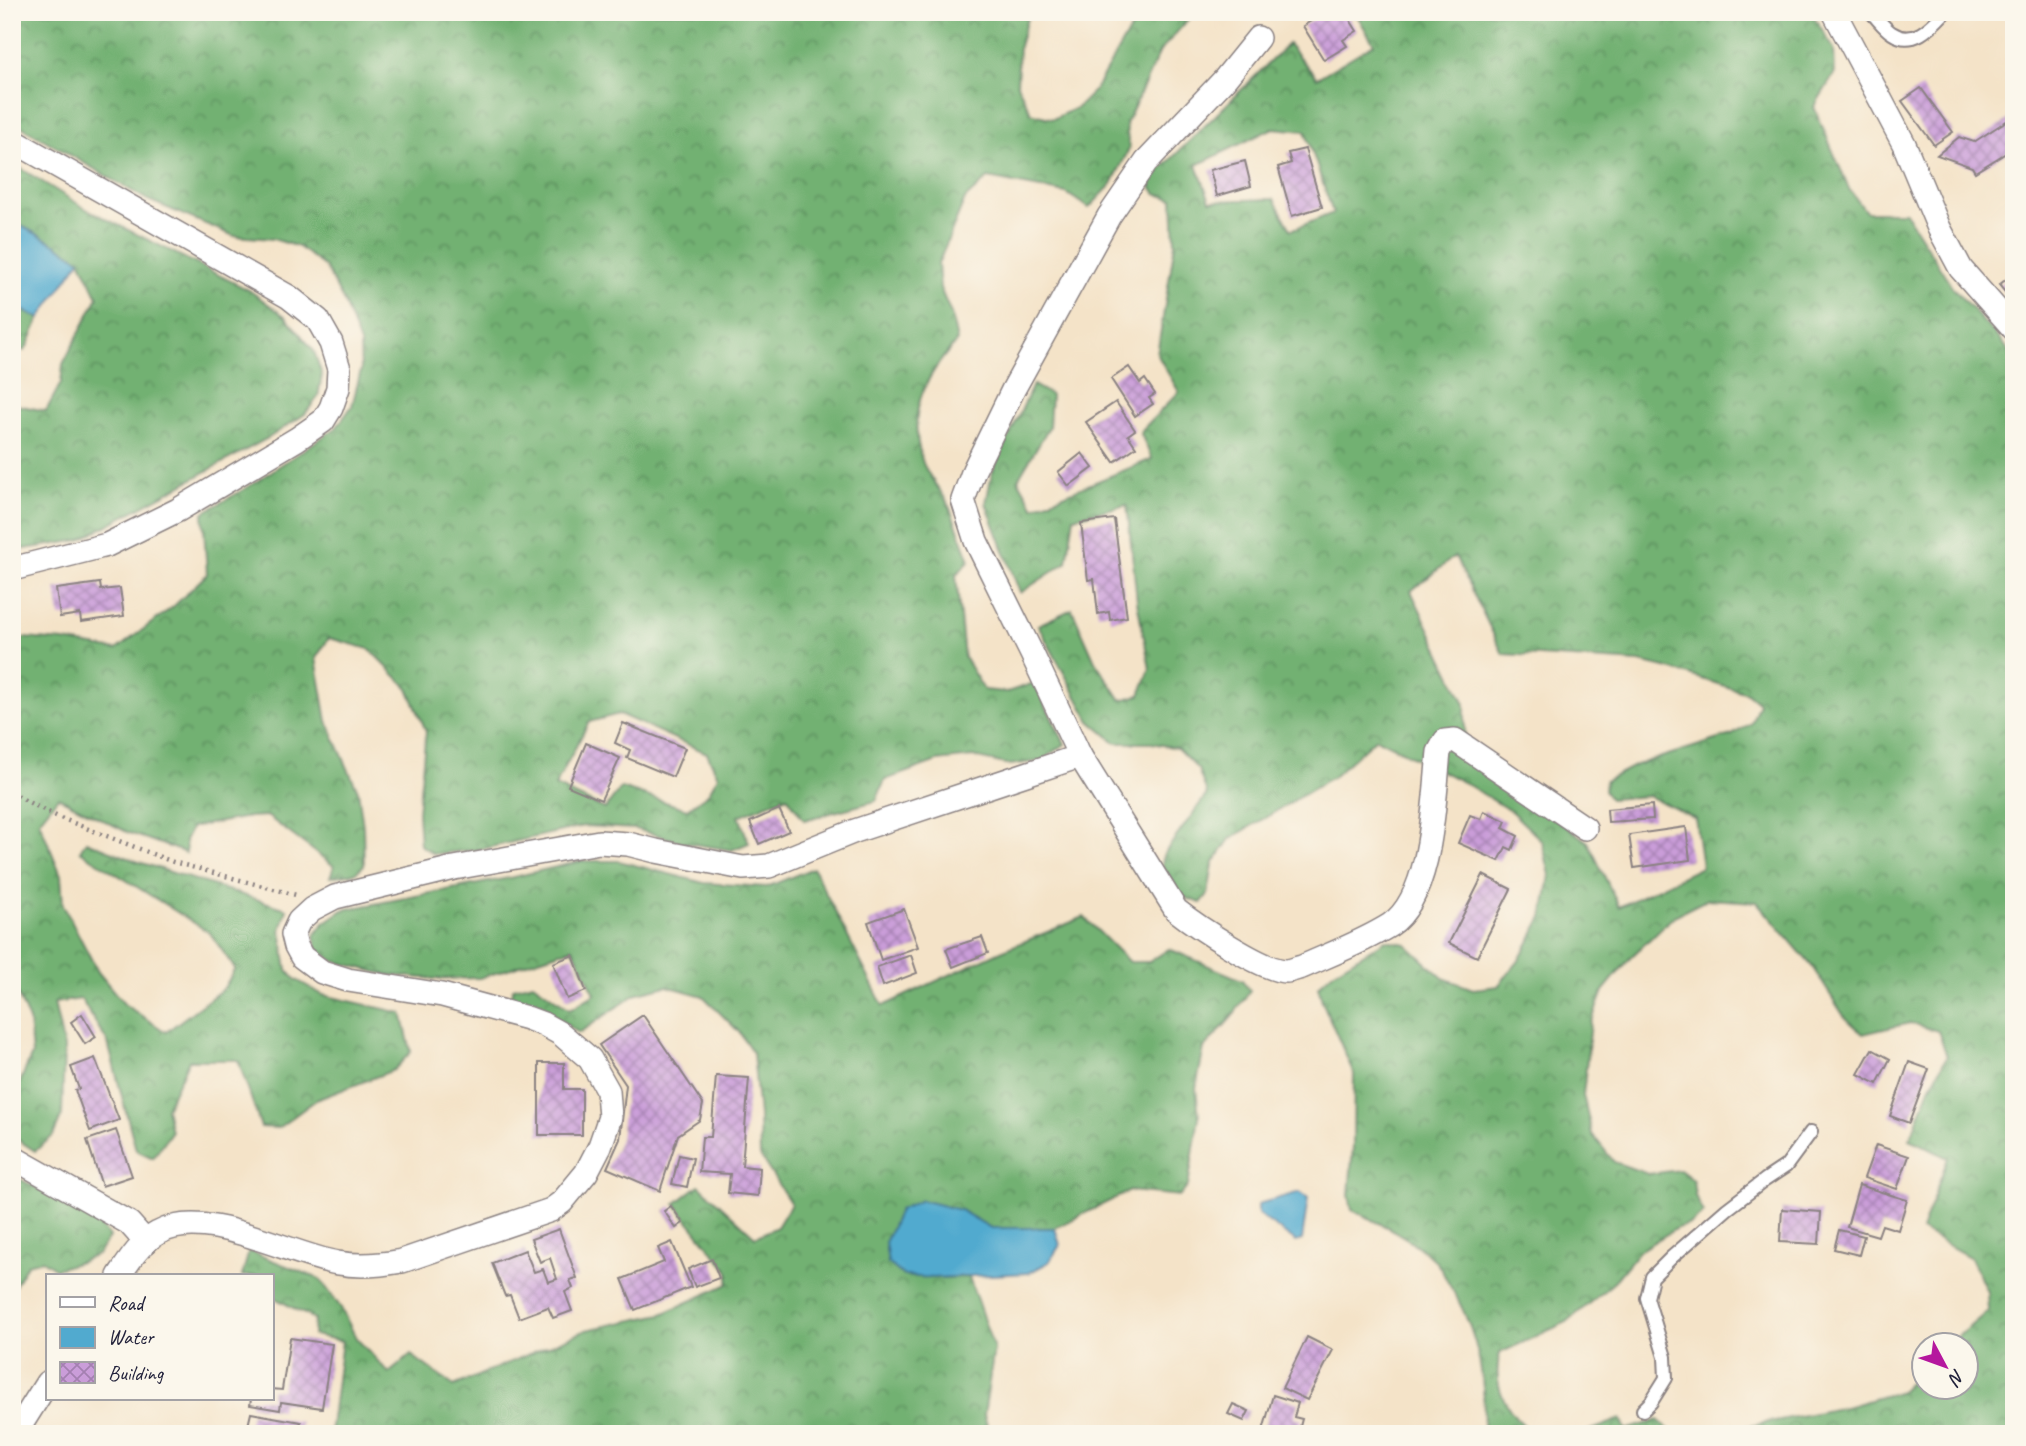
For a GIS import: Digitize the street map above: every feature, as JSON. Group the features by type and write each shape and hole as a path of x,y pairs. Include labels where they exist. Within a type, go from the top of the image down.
{"street":[{"path":"1834,12 1904,144 1939,228 1961,269 2014,329"},
{"path":"1258,38 1224,80 1146,162 1109,216 1013,390 974,470 963,500 976,541 1080,756 1176,910 1196,926 1273,969 1287,971 1312,962 1392,924 1407,907 1422,876 1430,837 1439,752 1445,741 1455,740 1585,828"},
{"path":"12,140 289,297 318,320 331,343 339,369 338,388 331,408 323,421 297,439 178,510 107,545 12,569"},
{"path":"120,1274 146,1242 157,1233 172,1227 207,1226 235,1231 336,1263 391,1263 551,1210 562,1202 586,1173 600,1146 610,1117 608,1091 590,1059 575,1045 543,1024 442,995 348,980 322,972 302,957 293,934 299,921 312,909 335,897 454,868 599,842 628,844 743,868 769,866 855,831 1080,756"},
{"path":"12,1157 128,1223 146,1242"},
{"path":"15,1434 46,1385"}],"lane":[{"path":"1871,12 1893,34 1912,38 1927,31 1945,12"},
{"path":"1643,1410 1666,1378 1665,1357 1647,1298 1652,1277 1727,1209 1786,1166 1811,1132"}],"path":[{"path":"12,791 58,817 173,862 297,895 312,909"}],"green space":[{"path":"12,12 1029,12 1019,46 1017,84 1031,113 1053,119 1078,107 1095,90 1126,36 1144,12 1195,12 1160,51 1126,124 1129,149 1112,184 1089,208 1066,193 988,178 965,199 938,264 940,288 951,314 957,341 927,383 917,412 916,428 923,463 946,500 970,560 956,575 964,657 984,690 1007,692 1034,683 1065,744 1041,761 1010,765 973,757 937,761 885,780 876,801 804,820 787,796 739,816 749,843 732,850 686,843 635,829 584,826 482,849 434,854 420,845 418,812 426,731 408,688 369,649 329,638 316,658 327,721 358,791 363,826 364,865 355,873 330,877 334,866 267,816 192,827 185,840 186,853 127,832 58,797 39,821 61,875 63,905 98,972 124,1004 166,1032 224,988 235,969 210,933 80,851 86,841 136,861 287,909 281,930 287,970 295,979 323,995 402,1013 411,1052 394,1070 316,1100 278,1128 261,1127 238,1060 189,1060 166,1108 171,1132 153,1158 136,1150 108,1043 81,999 54,1003 64,1048 62,1115 53,1136 35,1151 12,1136 12,1101 32,1054 29,1021 12,986 12,637 64,641 116,650 174,606 207,574 203,513 248,487 336,428 352,406 361,370 360,344 343,300 325,267 299,247 273,239 234,236 146,199 12,121","holes":["619,714 707,753 718,776 708,794 687,809 621,788 605,809 555,786 589,722"]},
{"path":"1355,12 1811,12 1834,49 1835,73 1814,107 1849,189 1866,212 1905,212 1953,288 2014,356 2014,1434 1711,1434 1849,1406 1901,1391 1910,1382 1910,1400 1980,1400 1980,1330 1966,1330 1988,1311 1987,1292 1971,1258 1921,1230 1948,1158 1910,1139 1930,1088 1947,1056 1938,1031 1910,1023 1863,1034 1844,1016 1811,965 1757,902 1708,899 1674,916 1631,957 1603,991 1591,1023 1583,1095 1592,1134 1614,1162 1648,1174 1680,1170 1693,1180 1695,1196 1704,1213 1690,1224 1677,1228 1639,1251 1613,1283 1567,1322 1500,1353 1498,1377 1504,1399 1516,1418 1535,1434 1478,1434 1483,1429 1484,1410 1478,1354 1467,1318 1443,1272 1435,1261 1407,1238 1352,1210 1349,1195 1354,1074 1318,986 1333,972 1386,940 1406,944 1443,978 1473,989 1498,986 1518,962 1543,917 1550,875 1542,841 1512,812 1465,783 1376,738 1334,776 1230,839 1213,864 1208,894 1201,903 1183,897 1162,865 1164,854 1207,794 1198,769 1177,748 1152,743 1116,743 1090,721 1038,625 1072,609 1095,661 1121,700 1140,695 1150,669 1137,601 1127,505 1074,517 1067,562 1020,593 986,503 992,473 1033,385 1051,395 1049,427 1018,479 1034,507 1152,459 1140,432 1179,392 1157,354 1175,243 1173,199 1156,194 1148,182 1288,44 1317,78 1374,44","holes":["1273,128 1305,131 1333,213 1291,230 1274,199 1210,201 1197,165","1455,556 1503,654 1640,662 1747,693 1759,703 1751,723 1732,735 1636,765 1605,781 1604,791 1610,799 1649,796 1695,818 1702,867 1619,907 1588,842 1465,755 1465,704 1411,591"]},
{"path":"12,163 88,210 249,290 286,317 314,351 322,375 318,397 305,414 270,437 80,540 12,551 12,404 46,411 61,383 63,364 98,297 80,260 12,221"},
{"path":"12,306 40,318 25,351 12,347"},
{"path":"582,861 619,861 704,883 767,887 813,868 883,1006 1001,951 1084,917 1129,962 1149,962 1169,949 1242,980 1250,991 1204,1048 1196,1088 1199,1117 1188,1186 1180,1196 1130,1191 1055,1228 991,1228 960,1210 904,1276 969,1277 994,1349 984,1415 990,1434 330,1434 342,1341 313,1335 314,1319 273,1297 273,1274 243,1274 249,1251 320,1279 341,1308 356,1338 389,1373 411,1355 454,1386 586,1330 662,1314 728,1284 729,1272 675,1204 699,1185 755,1237 777,1227 791,1204 760,1156 753,1053 739,1032 703,996 667,986 638,993 579,1033 559,1020 510,997 513,988 533,983 570,1009 595,994 573,948 480,978 436,979 388,975 334,961 317,949 314,936 324,923 343,910"},
{"path":"12,1175 96,1219 109,1237 98,1254 56,1269 42,1260 27,1264 12,1291"},
{"path":"1621,1419 1626,1430 1658,1420 1673,1433 1688,1434 1581,1434"}],"water":[{"path":"12,221 80,260 40,318 12,306"},
{"path":"1300,1192 1308,1198 1302,1240 1296,1242 1258,1214 1258,1204"},
{"path":"921,1200 960,1210 991,1228 1055,1228 1060,1245 1049,1262 1029,1273 933,1278 904,1276 888,1263 885,1243 899,1210"}],"building":[{"path":"1326,12 1345,12 1357,31 1343,40 1347,46 1324,60 1303,26"},
{"path":"1921,88 1953,132 1934,145 1902,101"},
{"path":"2014,116 2014,148 1975,172 1972,167 1937,155 1959,137 1974,142"},
{"path":"1305,149 1322,207 1292,216 1278,167 1291,163 1288,153"},
{"path":"1245,161 1251,186 1217,196 1210,170"},
{"path":"2014,273 2014,303 1999,285"},
{"path":"1129,367 1140,383 1145,379 1155,394 1149,398 1153,404 1135,416 1111,379"},
{"path":"1116,402 1135,430 1128,435 1136,447 1114,462 1086,422"},
{"path":"1082,453 1093,468 1069,486 1058,472"},
{"path":"1114,519 1127,617 1110,620 1109,612 1098,614 1094,579 1088,580 1081,523"},
{"path":"100,583 101,590 120,588 124,616 81,622 80,614 60,617 56,589"},
{"path":"623,723 685,748 673,777 627,758 630,750 615,743"},
{"path":"586,743 620,758 601,800 568,786"},
{"path":"1652,805 1653,819 1608,822 1607,809"},
{"path":"779,809 789,831 759,844 750,822"},
{"path":"1484,811 1506,821 1503,828 1518,836 1512,850 1506,847 1499,861 1458,843 1470,815 1481,819"},
{"path":"1686,827 1690,860 1634,868 1629,835"},
{"path":"1483,875 1511,889 1477,957 1449,943"},
{"path":"904,909 918,947 881,960 868,922"},
{"path":"982,937 988,953 953,967 946,949"},
{"path":"573,955 586,991 567,999 553,963"},
{"path":"911,955 917,973 883,986 877,967"},
{"path":"82,1014 96,1037 85,1044 71,1022"},
{"path":"643,1015 703,1104 700,1120 678,1135 660,1191 607,1168 620,1139 626,1085 599,1045"},
{"path":"1872,1049 1890,1059 1877,1084 1858,1074"},
{"path":"95,1058 119,1120 90,1131 75,1090 79,1089 71,1067"},
{"path":"1909,1062 1929,1069 1909,1123 1890,1116"},
{"path":"539,1063 564,1063 564,1089 582,1089 582,1135 539,1135"},
{"path":"716,1076 749,1078 742,1166 760,1168 758,1196 728,1193 730,1174 699,1172 702,1137 711,1137"},
{"path":"116,1130 132,1176 102,1186 87,1140"},
{"path":"1876,1145 1909,1156 1897,1189 1864,1178"},
{"path":"679,1155 693,1158 687,1187 672,1184"},
{"path":"1859,1185 1907,1200 1898,1230 1882,1225 1878,1236 1847,1227"},
{"path":"671,1206 683,1223 676,1228 664,1211"},
{"path":"1782,1209 1821,1212 1819,1244 1780,1242"},
{"path":"559,1229 577,1278 570,1280 573,1288 565,1292 572,1311 553,1318 548,1307 519,1318 510,1295 505,1296 492,1263 525,1250 534,1272 543,1269 548,1282 557,1279 550,1258 540,1262 531,1239"},
{"path":"1839,1230 1864,1236 1859,1255 1834,1249"},
{"path":"672,1242 691,1287 635,1310 622,1279 664,1262 658,1248"},
{"path":"712,1259 719,1278 695,1287 688,1269"},
{"path":"1307,1337 1333,1350 1307,1400 1282,1388"},
{"path":"290,1338 332,1344 322,1408 281,1402 280,1410 250,1405 251,1400 273,1400 273,1389 282,1390"},
{"path":"1273,1395 1298,1403 1294,1417 1302,1419 1298,1434 1262,1434"},
{"path":"1233,1404 1249,1411 1244,1421 1228,1414"},
{"path":"251,1413 301,1422 298,1434 271,1434 247,1430"}]}
